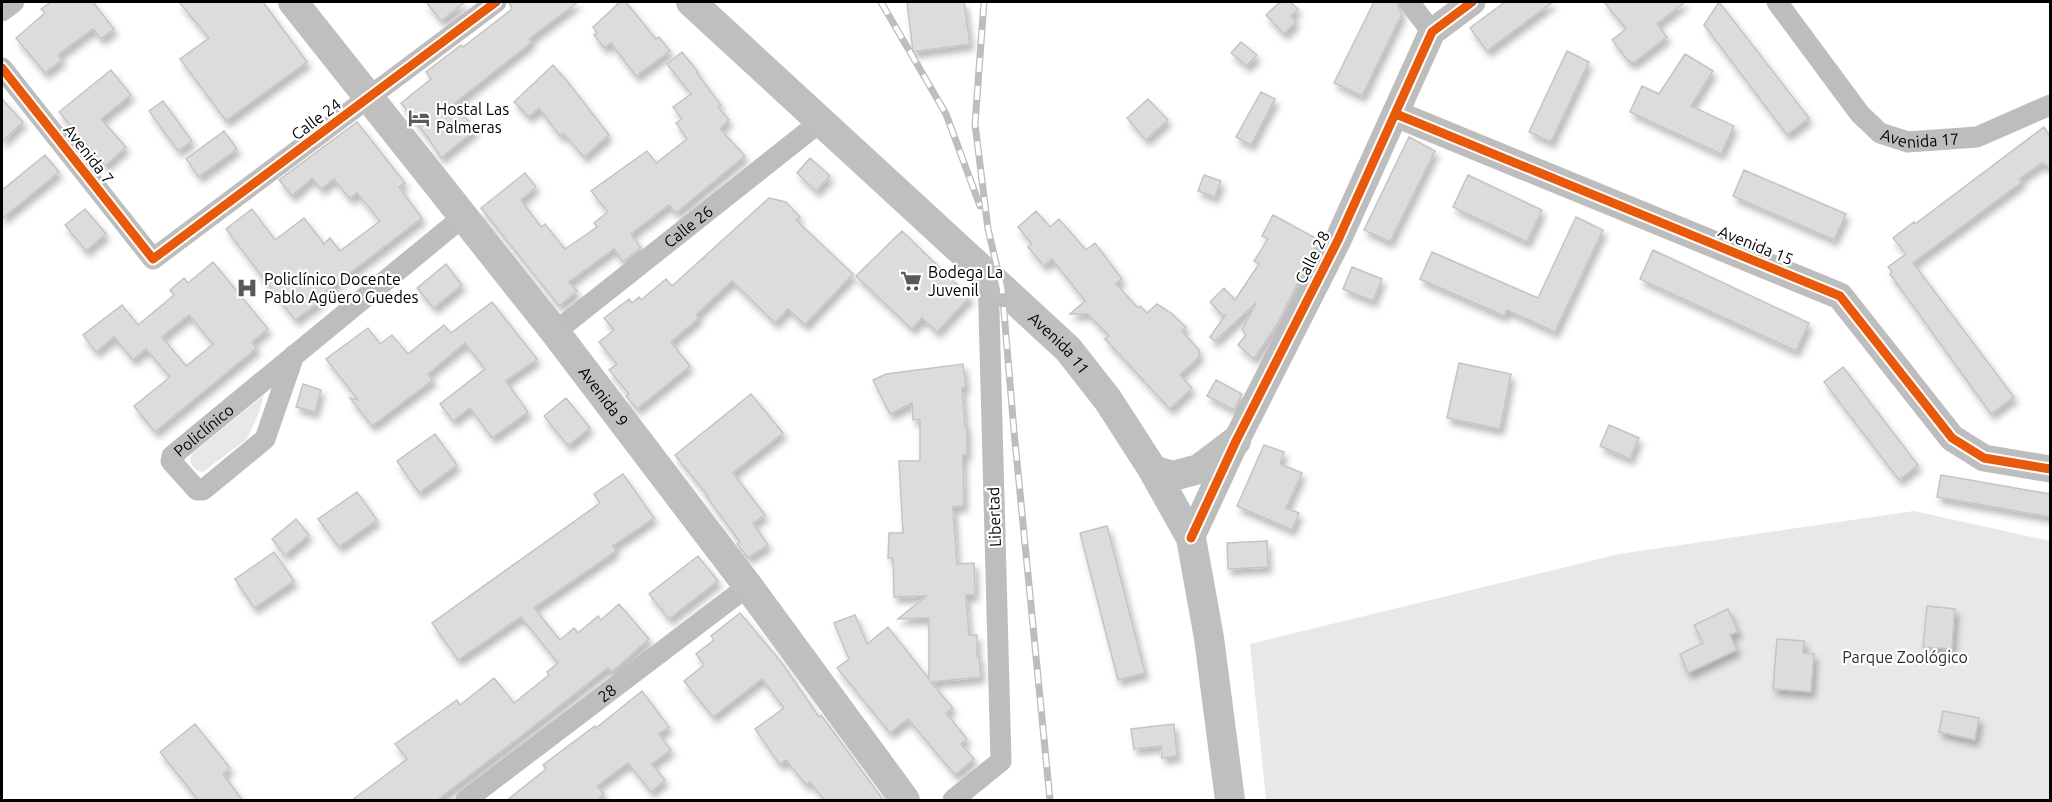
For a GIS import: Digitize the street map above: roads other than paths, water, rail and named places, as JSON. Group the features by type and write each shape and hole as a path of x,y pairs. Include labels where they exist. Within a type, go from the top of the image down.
{"main road":[{"name":"Avenida 9","path":"293,2 555,332 748,586 905,801"},
{"name":"Avenida 11","path":"691,2 1068,349 1108,399 1153,470 1191,538 1209,638 1230,801"},
{"path":"1153,470 1173,476 1199,469 1236,441"}],"street":[{"path":"2,11 14,2"},
{"name":"Calle 24","path":"153,259 496,2"},
{"path":"1409,2 1432,32"},
{"name":"Calle 28","path":"1191,538 1236,441 1338,240 1432,32 1472,2"},
{"name":"Avenida 17","path":"1777,2 1860,114 1880,133 1908,142 1977,137 2050,105"},
{"name":"Avenida 7","path":"2,68 153,259"},
{"name":"Avenida 15","path":"1396,114 1840,296 1952,438 1984,458 2050,469"},
{"name":"Calle 26","path":"555,332 820,122"},
{"name":"Policlínico","path":"294,355 265,439 203,490 197,490 171,461 172,456 294,355 464,216"},
{"name":"Libertad","path":"953,801 1001,761 988,273"},
{"name":"28","path":"466,801 748,586"}],"railway":[{"path":"881,2 946,114 980,206"},
{"path":"984,2 975,124 988,229 1002,288 1050,800"}],"place":[{"name":"Hostal Las Palmeras","path":"419,118"},
{"name":"Bodega La Juvenil","path":"911,281"},
{"name":"Policlínico Docente Pablo Agüero Guedes","path":"247,288"}],"park label":[{"name":"Parque Zoológico","path":"1905,657"}]}
